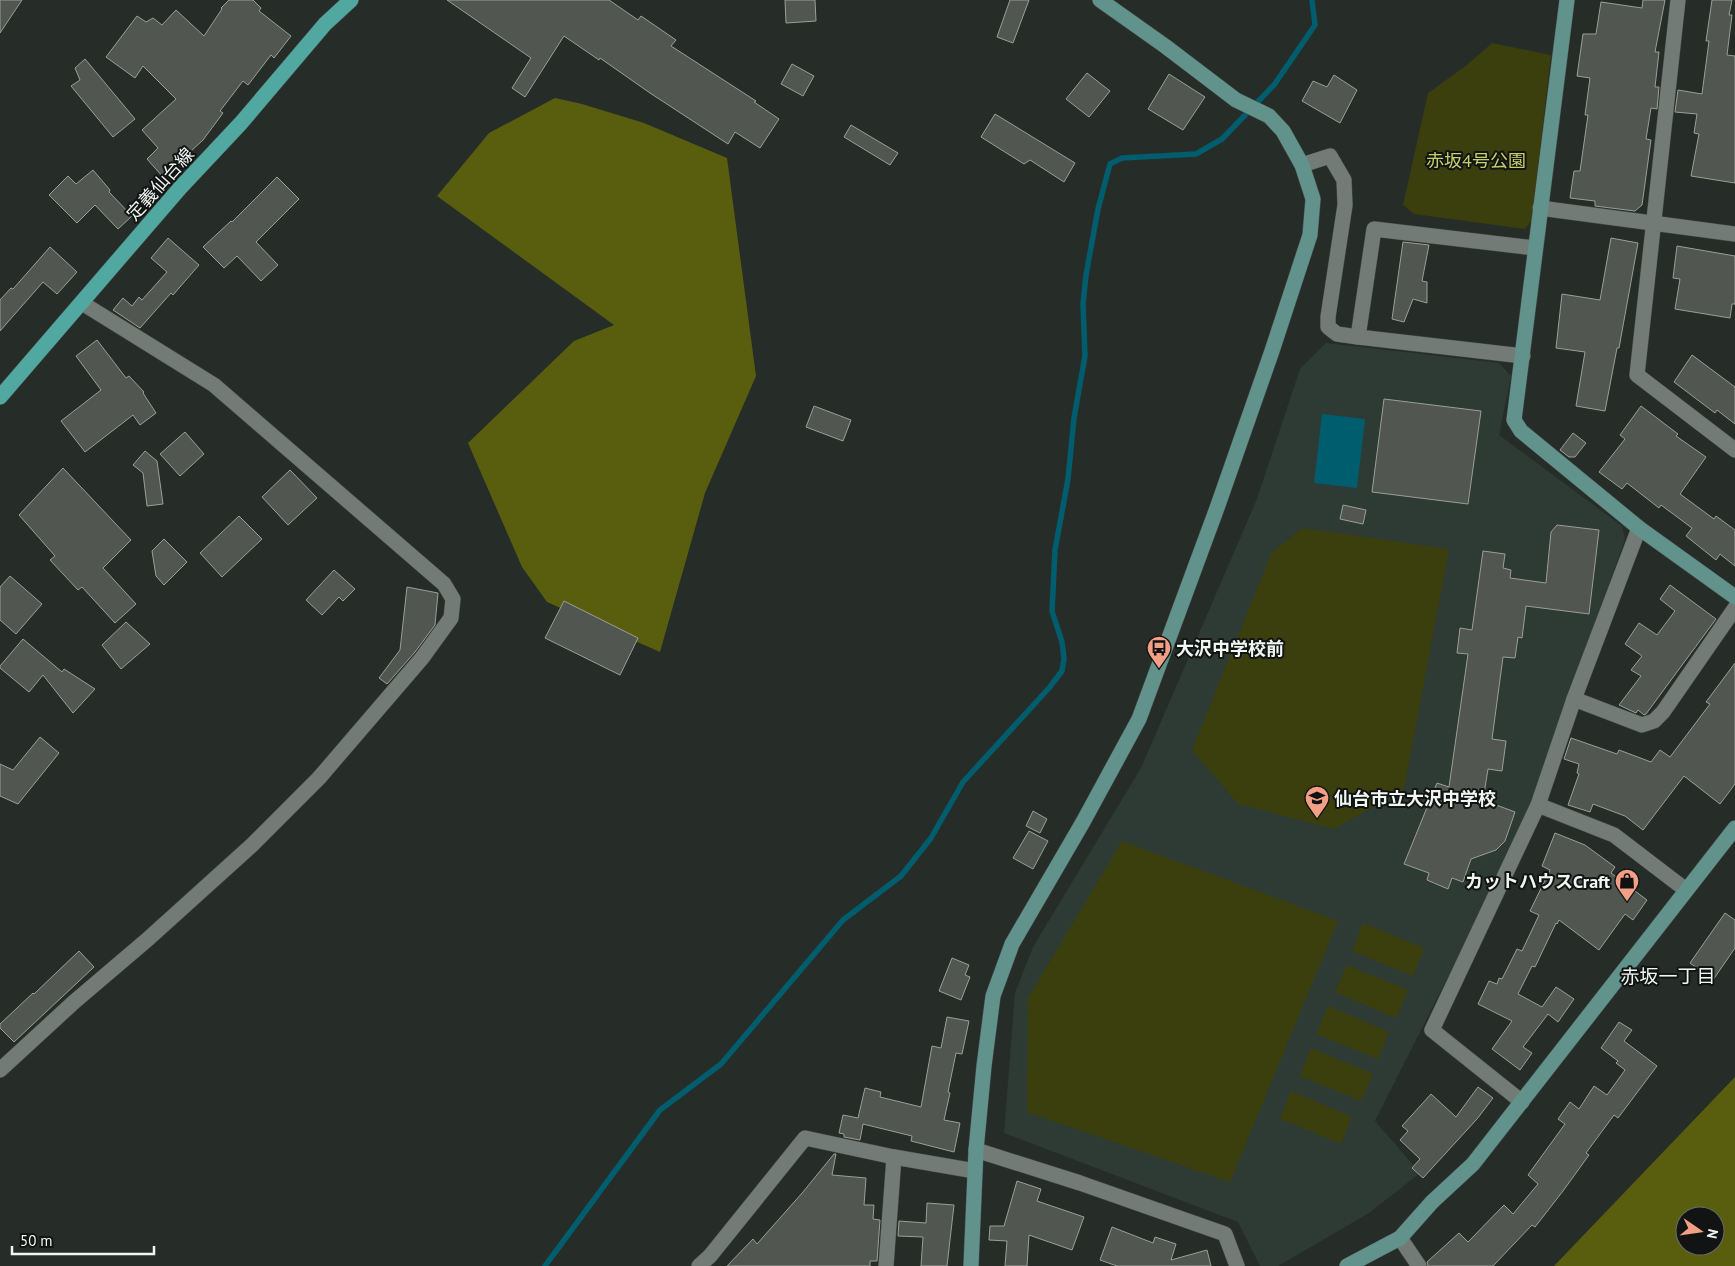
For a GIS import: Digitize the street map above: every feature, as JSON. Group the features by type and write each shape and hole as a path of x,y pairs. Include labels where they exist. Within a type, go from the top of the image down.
{"main road":[{"name":"定義仙台線","path":"0,397 174,195 241,123 325,24 351,0"}],"street":[{"path":"971,1266 976,1150 984,1066 994,996 1012,944 1083,822 1138,719 1214,518 1310,235 1313,199 1302,165 1283,131 1269,116 1236,100 1100,0"},
{"path":"1567,0 1514,420 1521,431 1639,528 1735,597"},
{"path":"1678,0 1637,375 1735,450"},
{"path":"1302,165 1330,156 1344,180 1345,205 1328,327 1337,334 1523,356"},
{"path":"1540,208 1735,234"},
{"path":"1358,337 1374,229 1535,248"},
{"path":"0,1070 252,845 319,778 422,658 451,618 453,599 444,584 214,385 82,303"},
{"path":"1522,1102 1432,1030 1538,805 1574,699 1639,528"},
{"path":"1574,699 1642,725 1654,721 1663,712 1735,608"},
{"path":"1538,805 1614,835 1686,890"},
{"path":"1348,1266 1400,1238 1432,1202 1473,1164 1735,828"},
{"path":"710,1263 804,1138 894,1157 975,1171"},
{"path":"976,1150 1080,1183 1224,1234 1237,1266"},
{"path":"886,1266 894,1157"},
{"path":"1400,1238 1419,1266"}],"shaded area":[{"path":"555,98 582,104 644,123 727,158 756,376 705,493 660,652 547,602 522,567 468,443 574,341 614,325 437,196 489,133"},
{"name":"仙台市立大沢中学校","path":"1326,343 1499,363 1511,376 1499,435 1622,526 1625,539 1518,838 1375,1121 1420,1173 1369,1213 1278,1266 1260,1266 1238,1222 1004,1133 1015,993 1033,947 1141,768 1257,499 1300,369"},
{"path":"1735,1077 1735,1266 1554,1266"}],"green space":[{"name":"赤坂4号公園","path":"1492,43 1551,55 1532,220 1525,229 1414,214 1403,205 1428,93 1467,65"},
{"path":"1303,528 1449,549 1404,789 1334,829 1238,804 1192,750 1272,552"},
{"path":"1122,841 1338,921 1230,1182 1027,1112 1028,998"},
{"path":"1363,923 1424,948 1413,976 1352,951"},
{"path":"1347,965 1408,990 1396,1018 1335,992"},
{"path":"1328,1006 1389,1032 1378,1059 1316,1034"},
{"path":"1311,1048 1373,1074 1361,1101 1300,1076"},
{"path":"1291,1091 1352,1117 1341,1144 1280,1119"}],"water":[{"path":"1322,414 1365,419 1357,488 1314,483"}],"building":[{"path":"0,0 22,0 0,33"},
{"path":"229,0 253,0 261,8 259,11 291,36 274,58 271,55 248,85 243,81 220,111 223,113 203,140 163,177 147,159 158,148 142,130 176,99 143,66 135,78 106,57 137,16 146,22 153,18 162,25 176,10 204,36 221,8"},
{"path":"447,0 609,0 638,20 641,16 676,40 671,46 756,101 754,102 779,119 760,148 735,132 728,144 564,36 525,97 512,88 531,58"},
{"path":"785,0 815,0 816,21 786,23"},
{"path":"1010,0 1029,0 1013,43 997,37"},
{"path":"1643,0 1665,0 1655,52 1659,52 1655,87 1659,87 1657,109 1651,108 1646,139 1651,140 1642,205 1635,211 1595,206 1595,201 1570,198 1574,171 1580,171 1588,115 1585,115 1590,78 1577,76 1583,34 1596,34 1601,2 1642,8"},
{"path":"1712,0 1732,0 1729,15 1732,15 1727,55 1735,56 1735,183 1691,176 1699,134 1694,133 1697,114 1675,112 1678,90 1702,94 1709,41 1706,41"},
{"path":"85,59 135,119 113,137 71,86 80,80 75,68"},
{"path":"792,64 814,76 803,96 781,84"},
{"path":"1087,73 1110,91 1089,117 1066,99"},
{"path":"1169,74 1205,97 1183,130 1148,109"},
{"path":"1334,75 1357,90 1340,123 1302,101 1313,81 1327,87"},
{"path":"995,114 1075,163 1064,182 1030,160 1024,164 981,137"},
{"path":"851,125 898,153 890,165 844,137"},
{"path":"93,170 110,190 109,192 132,216 118,229 95,205 77,223 49,195 68,176 76,184"},
{"path":"277,177 299,199 256,242 278,265 261,281 237,256 224,268 203,247 232,222"},
{"path":"168,238 199,265 173,295 171,293 140,328 113,310 123,298 132,306 139,297 142,300 167,272 151,258"},
{"path":"1611,238 1638,243 1619,348 1617,348 1605,411 1576,406 1585,352 1556,348 1562,294 1600,300"},
{"path":"1403,242 1429,245 1422,281 1427,282 1427,303 1413,299 1404,322 1392,319"},
{"path":"1677,246 1735,256 1735,304 1732,304 1730,318 1675,309 1680,279 1673,278"},
{"path":"50,247 77,272 57,294 43,282 0,331 0,300 11,288 13,289"},
{"path":"97,340 126,378 129,376 144,392 156,413 140,425 133,415 85,452 61,421 101,390 76,356"},
{"path":"1692,355 1735,387 1735,424 1717,410 1715,413 1674,382"},
{"path":"1384,399 1481,411 1468,504 1372,492"},
{"path":"814,406 851,420 843,441 806,427"},
{"path":"1641,406 1678,434 1676,436 1706,457 1680,494 1714,519 1716,516 1735,530 1735,566 1720,554 1716,560 1686,536 1692,528 1661,505 1659,508 1627,483 1622,489 1599,472 1625,439 1620,435"},
{"path":"185,432 204,454 180,476 160,454"},
{"path":"1573,433 1586,443 1575,457 1569,457 1560,450"},
{"path":"145,451 157,461 163,504 147,506 143,473 133,465"},
{"path":"63,468 131,540 103,568 136,604 115,623 82,587 78,590 50,560 55,556 19,515"},
{"path":"290,470 317,498 288,525 262,497"},
{"path":"1343,505 1366,510 1363,524 1340,519"},
{"path":"239,516 262,539 222,577 200,553"},
{"path":"1557,525 1599,530 1589,614 1526,606 1522,638 1518,637 1515,658 1503,657 1492,739 1506,741 1502,771 1488,769 1483,800 1515,812 1505,841 1496,850 1471,859 1463,882 1452,878 1448,889 1427,880 1429,873 1404,864 1437,783 1449,787 1468,654 1457,653 1460,628 1472,630 1483,551 1505,554 1503,568 1511,570 1510,578 1546,583 1551,532"},
{"path":"164,539 187,562 164,585 156,576 152,551"},
{"path":"334,570 355,589 343,601 339,597 322,615 306,600"},
{"path":"10,576 42,604 16,634 0,620 0,587"},
{"path":"1670,585 1716,619 1644,715 1638,710 1636,713 1619,705 1641,676 1631,670 1642,656 1625,644 1639,623 1657,635 1675,611 1660,599"},
{"path":"407,587 438,593 435,625 415,652 387,684 379,678 400,650"},
{"path":"564,601 638,638 620,675 545,638"},
{"path":"126,622 150,644 121,669 102,645"},
{"path":"23,639 62,672 64,669 95,689 73,713 43,675 29,692 0,668"},
{"path":"1735,663 1735,784 1720,804 1684,776 1643,830 1625,816 1593,804 1590,812 1568,805 1579,774 1577,773 1579,764 1564,759 1571,738 1617,754 1619,750 1651,762 1660,750 1670,757 1710,704 1706,702"},
{"path":"40,737 59,753 18,804 0,796 0,764 13,770"},
{"path":"1033,811 1047,819 1040,833 1026,826"},
{"path":"1029,831 1048,841 1033,869 1013,858"},
{"path":"1555,833 1585,845 1615,867 1611,873 1647,900 1633,920 1625,914 1599,950 1559,920 1556,923 1535,967 1532,966 1518,994 1542,1007 1556,987 1574,999 1558,1022 1548,1014 1523,1047 1532,1053 1520,1070 1492,1049 1512,1021 1478,1004 1489,981 1497,984 1499,978 1502,979 1517,949 1522,951 1539,915 1530,911 1550,870 1542,866"},
{"path":"1725,913 1735,920 1735,948 1713,980 1690,963"},
{"path":"79,951 94,967 14,1042 0,1028 0,1024"},
{"path":"952,958 969,965 965,975 970,977 961,1000 939,991"},
{"path":"947,1017 969,1021 962,1054 956,1053 944,1120 960,1123 954,1152 911,1141 912,1136 863,1124 860,1140 844,1137 844,1134 839,1133 843,1115 858,1118 865,1088 881,1092 880,1097 921,1107 932,1046 941,1048"},
{"path":"1619,1022 1632,1030 1624,1041 1657,1066 1618,1118 1614,1115 1586,1153 1589,1155 1535,1227 1532,1225 1493,1266 1428,1266 1427,1262 1459,1233 1468,1242 1504,1205 1513,1214 1538,1184 1528,1175 1565,1124 1558,1119 1570,1102 1579,1109 1594,1086 1607,1095 1625,1070 1616,1063 1618,1061 1601,1048"},
{"path":"1478,1087 1493,1098 1477,1119 1423,1178 1412,1168 1420,1159 1400,1140 1408,1131 1402,1126 1431,1094 1456,1117"},
{"path":"834,1154 836,1154 832,1175 866,1178 864,1205 874,1205 873,1219 880,1220 877,1261 870,1261 870,1266 727,1266 753,1239 757,1244"},
{"path":"1017,1181 1041,1189 1037,1201 1084,1217 1072,1250 1029,1235 1027,1266 1005,1266 1007,1241 989,1240 990,1226 1004,1226"},
{"path":"927,1203 954,1205 947,1266 921,1266 923,1237 898,1236 899,1221 926,1223"},
{"path":"1112,1227 1153,1243 1155,1237 1176,1244 1171,1260 1207,1250 1211,1266 1117,1266 1100,1260"}],"waterway":[{"path":"545,1266 660,1110 721,1064 843,920 901,876 931,838 963,782 1049,688 1062,671 1064,659 1062,642 1052,611 1055,550 1068,479 1074,418 1085,356 1083,304 1086,275 1098,209 1110,164 1122,158 1196,154 1222,139 1274,85 1315,25 1312,0"}],"place":[{"name":"大沢中学校前","path":"1159,669"},
{"name":"仙台市立大沢中学校","path":"1317,819"},
{"name":"カットハウスCraft","path":"1627,902"}],"district":[{"name":"赤坂一丁目","path":"1668,976"}]}
